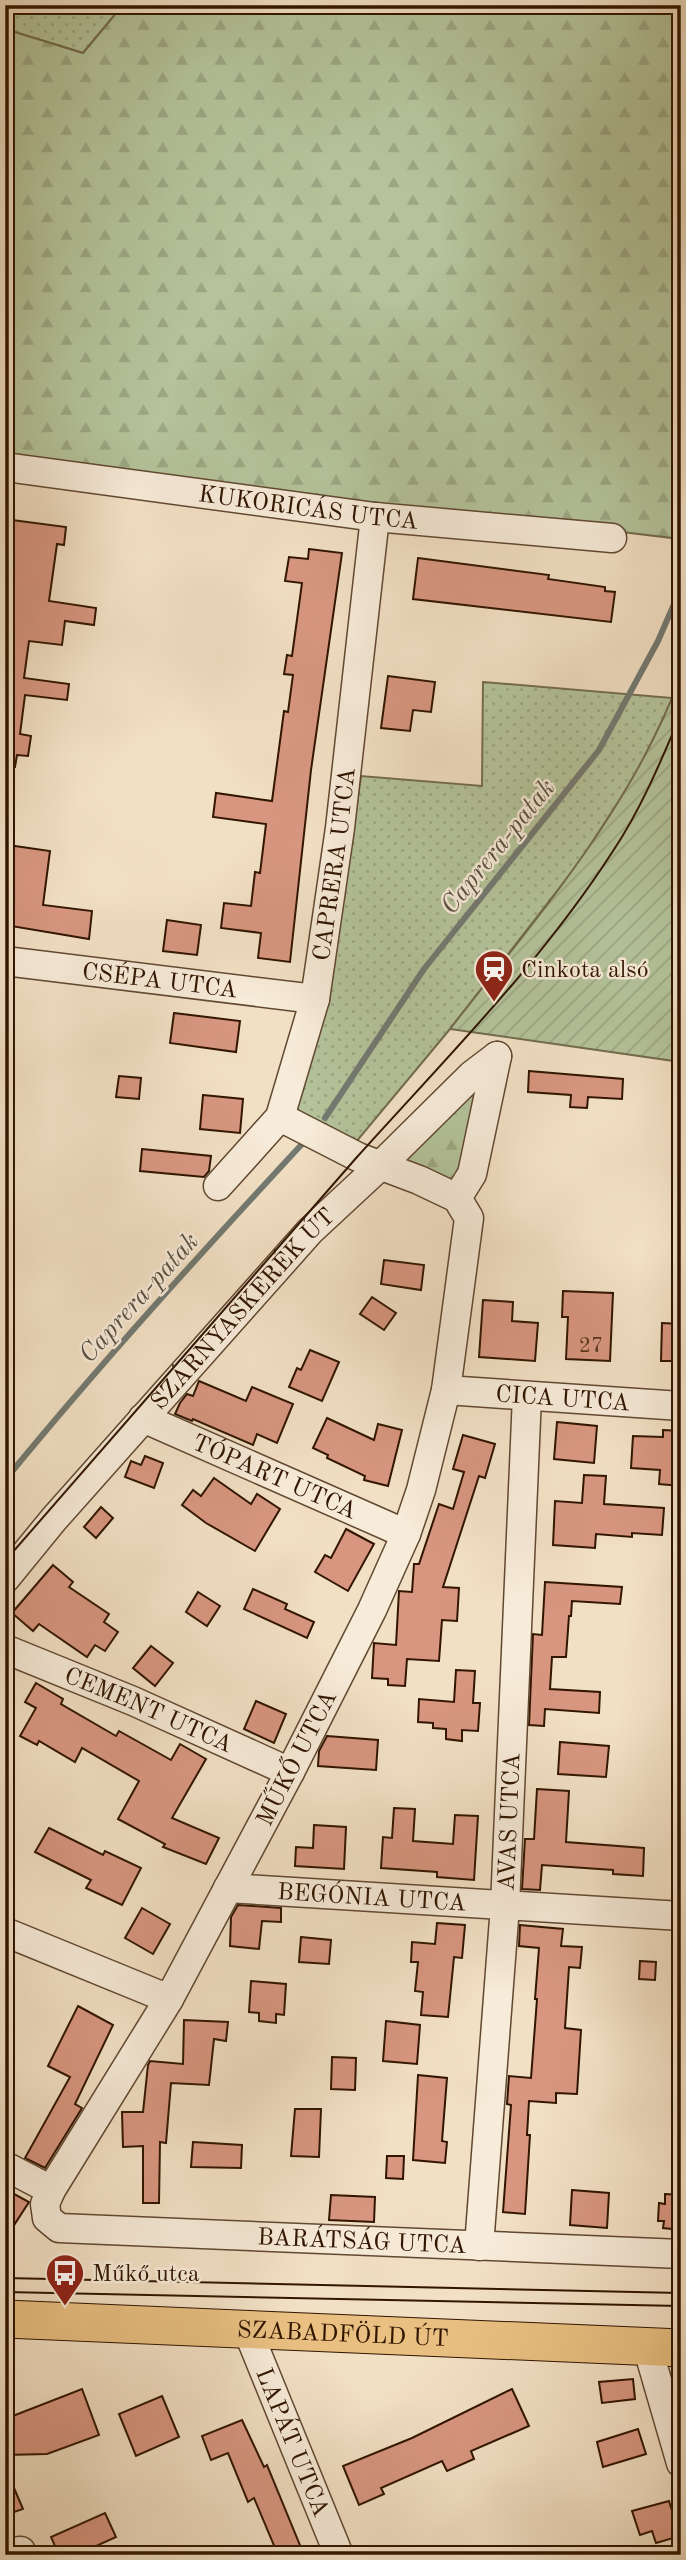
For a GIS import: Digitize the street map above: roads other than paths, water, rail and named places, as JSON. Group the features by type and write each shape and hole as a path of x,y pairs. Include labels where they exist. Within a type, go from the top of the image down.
{"main road":[{"name":"SZABADFÖLD ÚT","path":"5,2319 664,2347"}],"street":[{"name":"KUKORICÁS UTCA","path":"5,467 375,517 611,538"},
{"name":"CAPRERA UTCA","path":"218,1186 280,1117 315,999 340,828 375,517"},
{"name":"CSÉPA UTCA","path":"5,961 315,999"},
{"name":"SZÁRNYASKERÉK ÚT","path":"5,1579 54,1519 310,1231 472,1075 497,1056 472,1174 457,1198"},
{"path":"280,1117 380,1166 457,1198"},
{"name":"MŰKŐ UTCA","path":"47,2218 45,2204 51,2190 169,1999 290,1772 372,1610 406,1534 421,1490 446,1390 468,1217 457,1198"},
{"name":"CICA UTCA","path":"446,1390 681,1406"},
{"name":"AVAS UTCA","path":"479,2246 505,1906 527,1396"},
{"name":"TÓPART UTCA","path":"143,1418 406,1534"},
{"name":"CEMENT UTCA","path":"5,1649 133,1701 290,1772"},
{"name":"BEGÓNIA UTCA","path":"228,1888 681,1916"},
{"path":"5,1932 169,1999"},
{"path":"5,2166 51,2190"},
{"name":"BARÁTSÁG UTCA","path":"47,2218 59,2228 681,2254"},
{"name":"LAPÁT UTCA","path":"247,2329 339,2555"},
{"path":"664,2347 681,2463"},
{"path":"5,2553 21,2551 22,2555"}],"waterway":[{"name":"Caprera-patak","path":"325,1118 424,969 599,750 658,641 681,588"},
{"name":"Caprera-patak","path":"5,1480 151,1309 303,1143"}],"tram line":[{"path":"5,1561 357,1157 524,971 585,892 623,835 650,784 681,714"},
{"path":"5,2278 681,2293"},
{"path":"5,2292 681,2306"}],"place":[{"name":"Cinkota alsó","path":"494,1003"},
{"name":"Műkő utca","path":"65,2307"}]}
